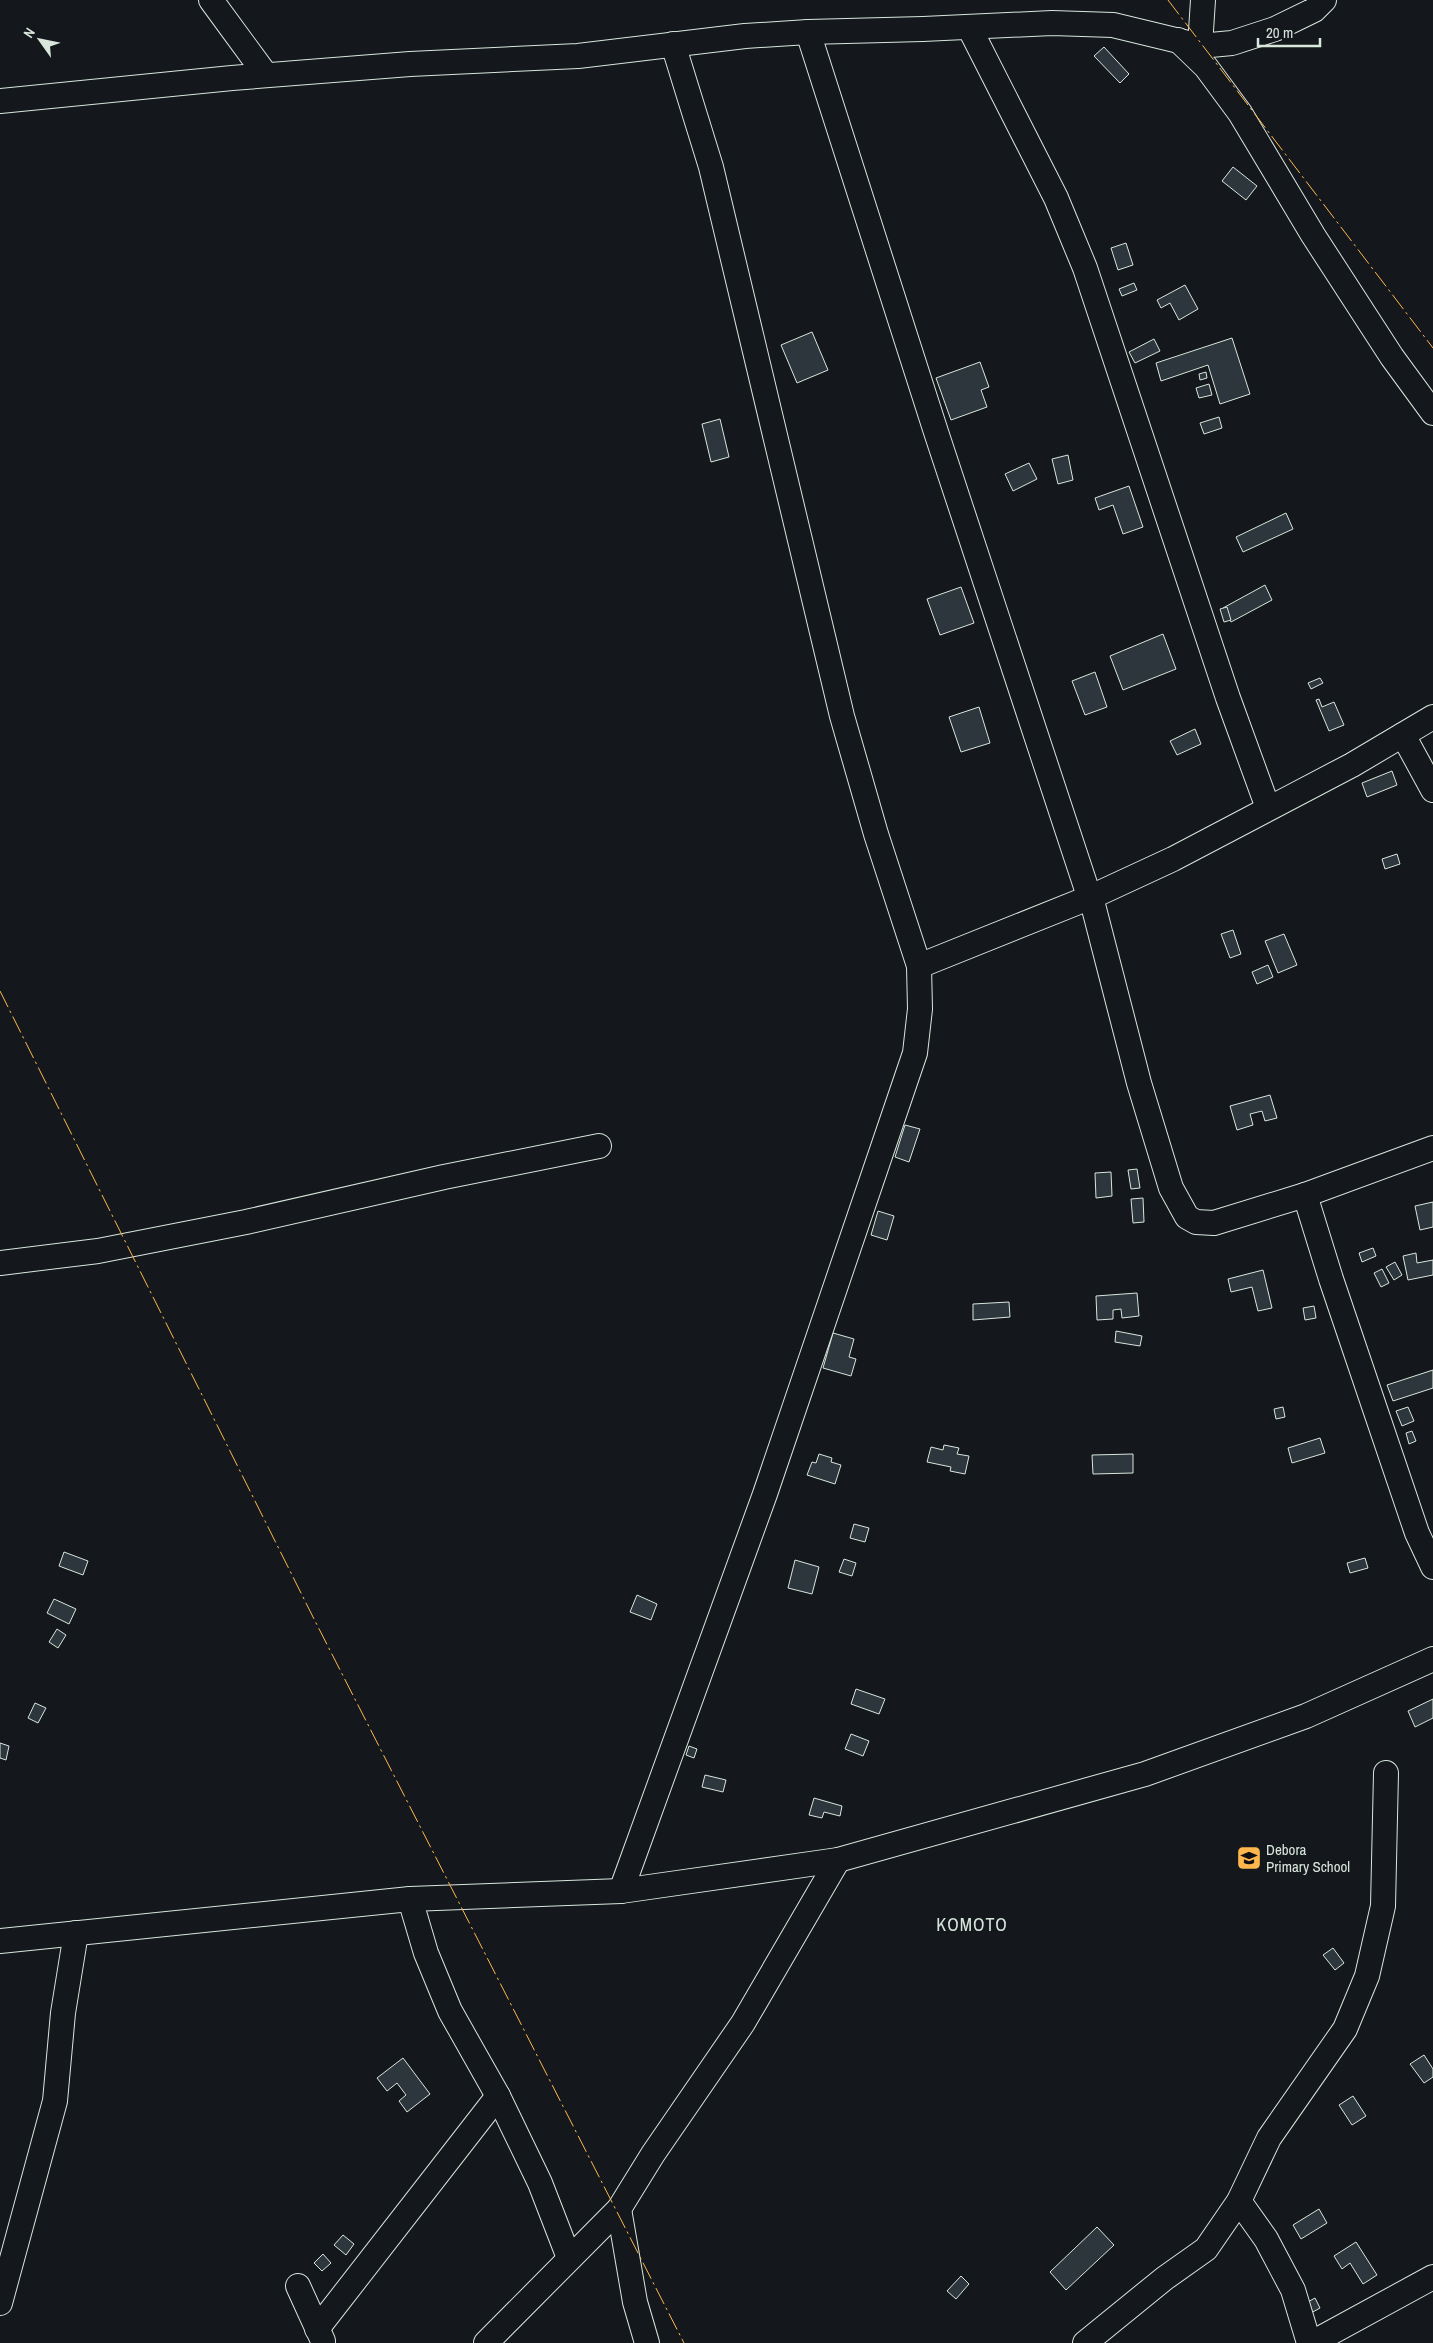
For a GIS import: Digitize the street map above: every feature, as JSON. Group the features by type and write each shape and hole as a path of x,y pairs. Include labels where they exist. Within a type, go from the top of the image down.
{"street":[{"path":"211,0 266,75"},
{"path":"1200,46 1203,0"},
{"path":"0,101 266,75 410,64 578,56 745,36 808,32 1052,23 1113,25 1200,46 1232,43 1275,28 1314,10 1324,0"},
{"path":"969,27 1056,198 1085,268 1228,698 1268,808"},
{"path":"808,32 936,432 1089,896 1091,897 1139,1083 1171,1188 1187,1217 1196,1222 1214,1223 1305,1195 1433,1148"},
{"path":"1178,40 1206,67 1240,113 1312,235 1392,357 1433,413"},
{"path":"621,1891 765,1494 915,1053 920,1009 919,966 879,843 842,716 714,176 673,44"},
{"path":"919,966 1091,897 1173,859 1352,765 1433,717"},
{"path":"1403,735 1433,790"},
{"path":"0,1263 98,1251 182,1235 444,1176 599,1146"},
{"path":"1305,1195 1331,1279 1417,1533 1433,1568"},
{"path":"0,1941 410,1900 621,1891 838,1860 1145,1774 1306,1716 1433,1659"},
{"path":"1085,2343 1165,2278 1206,2249 1239,2201 1269,2138 1345,2029 1367,1976 1383,1906 1386,1773"},
{"path":"486,2343 619,2209 653,2154 743,2024 838,1860"},
{"path":"410,1900 426,1953 450,2011 498,2096 540,2183 569,2258"},
{"path":"0,2303 55,2101 64,2013 76,1934"},
{"path":"298,2286 320,2336 498,2096"},
{"path":"1239,2201 1266,2239 1293,2290 1311,2343 1433,2277"},
{"path":"619,2209 635,2302 647,2343"}],"building":[{"path":"1104,47 1129,74 1120,83 1094,56"},
{"path":"1233,167 1257,186 1246,200 1222,181"},
{"path":"1126,243 1133,265 1118,270 1111,248"},
{"path":"1134,283 1137,290 1122,296 1119,289"},
{"path":"1185,285 1198,309 1179,320 1170,303 1161,308 1157,300"},
{"path":"812,332 828,370 797,383 781,345"},
{"path":"1232,338 1250,394 1220,404 1208,365 1161,381 1156,363"},
{"path":"1154,339 1160,351 1135,363 1129,352"},
{"path":"980,362 989,387 981,390 987,407 951,420 936,378"},
{"path":"1206,372 1207,378 1200,380 1199,374"},
{"path":"1209,384 1212,395 1199,398 1196,388"},
{"path":"1219,417 1222,428 1204,434 1200,423"},
{"path":"720,419 729,457 711,462 702,424"},
{"path":"1068,455 1073,480 1058,484 1052,459"},
{"path":"1029,463 1037,479 1013,491 1005,474"},
{"path":"1129,486 1143,527 1123,534 1113,505 1099,510 1095,498"},
{"path":"1286,513 1293,529 1243,552 1236,537"},
{"path":"1265,585 1272,600 1231,622 1223,608"},
{"path":"961,587 974,623 940,635 927,599"},
{"path":"1227,607 1231,620 1224,622 1220,609"},
{"path":"1163,634 1176,669 1123,690 1110,656"},
{"path":"1095,672 1107,707 1085,715 1072,681"},
{"path":"1320,678 1323,683 1311,689 1308,683"},
{"path":"1319,699 1322,707 1334,702 1344,725 1329,731 1316,700"},
{"path":"979,707 990,743 961,752 949,717"},
{"path":"1195,729 1201,744 1177,755 1170,741"},
{"path":"1392,771 1397,785 1367,797 1362,783"},
{"path":"1397,854 1400,864 1385,869 1382,859"},
{"path":"1233,930 1241,954 1230,958 1221,934"},
{"path":"1284,934 1297,965 1278,973 1265,941"},
{"path":"1268,965 1273,977 1257,984 1252,972"},
{"path":"1270,1095 1277,1118 1265,1121 1262,1111 1250,1114 1253,1125 1237,1130 1230,1106"},
{"path":"905,1125 920,1129 909,1162 895,1157"},
{"path":"1137,1169 1140,1188 1131,1189 1128,1170"},
{"path":"1111,1172 1112,1196 1096,1198 1095,1173"},
{"path":"1143,1198 1144,1222 1133,1223 1131,1199"},
{"path":"1433,1202 1433,1227 1420,1230 1415,1206"},
{"path":"878,1211 894,1216 887,1240 871,1235"},
{"path":"1373,1248 1376,1256 1362,1262 1359,1253"},
{"path":"1416,1253 1417,1263 1433,1260 1433,1275 1408,1280 1403,1256"},
{"path":"1395,1262 1402,1275 1394,1280 1386,1267"},
{"path":"1382,1269 1389,1283 1381,1287 1374,1273"},
{"path":"1263,1270 1272,1308 1258,1311 1252,1287 1231,1292 1228,1279"},
{"path":"1137,1293 1139,1316 1122,1318 1121,1309 1113,1310 1113,1319 1097,1320 1096,1296"},
{"path":"1009,1302 1010,1317 973,1320 973,1304"},
{"path":"1314,1306 1316,1318 1305,1320 1303,1308"},
{"path":"1116,1331 1142,1336 1140,1346 1115,1342"},
{"path":"833,1333 854,1339 849,1357 856,1359 851,1376 823,1368"},
{"path":"1433,1370 1433,1388 1393,1401 1387,1385"},
{"path":"1283,1407 1285,1417 1276,1419 1274,1409"},
{"path":"1408,1407 1414,1421 1402,1426 1396,1411"},
{"path":"1412,1431 1416,1441 1409,1444 1406,1433"},
{"path":"1320,1438 1325,1453 1292,1463 1288,1448"},
{"path":"944,1445 959,1448 957,1454 969,1456 965,1474 950,1471 951,1467 927,1462 931,1447 943,1450"},
{"path":"819,1454 832,1458 831,1462 841,1465 835,1484 807,1475 812,1462 816,1463"},
{"path":"1133,1454 1133,1473 1093,1474 1092,1455"},
{"path":"854,1524 869,1528 865,1542 850,1538"},
{"path":"64,1552 88,1561 83,1575 59,1566"},
{"path":"1365,1558 1368,1568 1350,1573 1347,1563"},
{"path":"844,1559 856,1563 852,1576 839,1572"},
{"path":"795,1560 819,1567 812,1594 788,1588"},
{"path":"637,1595 657,1604 651,1620 630,1612"},
{"path":"54,1599 76,1609 69,1624 47,1613"},
{"path":"57,1629 66,1635 58,1648 49,1642"},
{"path":"856,1689 885,1699 879,1714 851,1704"},
{"path":"1433,1699 1433,1718 1415,1727 1408,1711"},
{"path":"35,1703 46,1708 38,1723 28,1718"},
{"path":"851,1734 869,1741 863,1756 845,1749"},
{"path":"0,1743 9,1746 6,1760 0,1758"},
{"path":"689,1746 697,1749 694,1758 686,1755"},
{"path":"705,1775 726,1780 723,1792 702,1787"},
{"path":"814,1798 842,1806 840,1816 824,1812 822,1818 809,1815"},
{"path":"1333,1948 1344,1963 1335,1970 1323,1955"},
{"path":"1424,2055 1433,2069 1433,2077 1424,2083 1410,2064"},
{"path":"403,2058 430,2094 407,2112 399,2101 406,2095 397,2083 387,2091 377,2078"},
{"path":"1353,2096 1366,2116 1352,2125 1339,2105"},
{"path":"1319,2209 1327,2223 1301,2239 1293,2225"},
{"path":"1097,2227 1114,2245 1066,2290 1050,2272"},
{"path":"343,2235 354,2244 346,2255 334,2245"},
{"path":"1356,2242 1377,2275 1363,2284 1350,2263 1342,2269 1334,2256"},
{"path":"323,2254 331,2263 322,2271 314,2263"},
{"path":"961,2276 969,2284 956,2299 947,2291"},
{"path":"1315,2298 1320,2308 1311,2313 1306,2303"}],"power":[{"path":"1168,0 1433,348"},
{"path":"0,991 314,1619 684,2343"}],"place":[{"name":"Debora Primary School","path":"1249,1858"}],"district":[{"name":"KOMOTO","path":"972,1924"}]}
